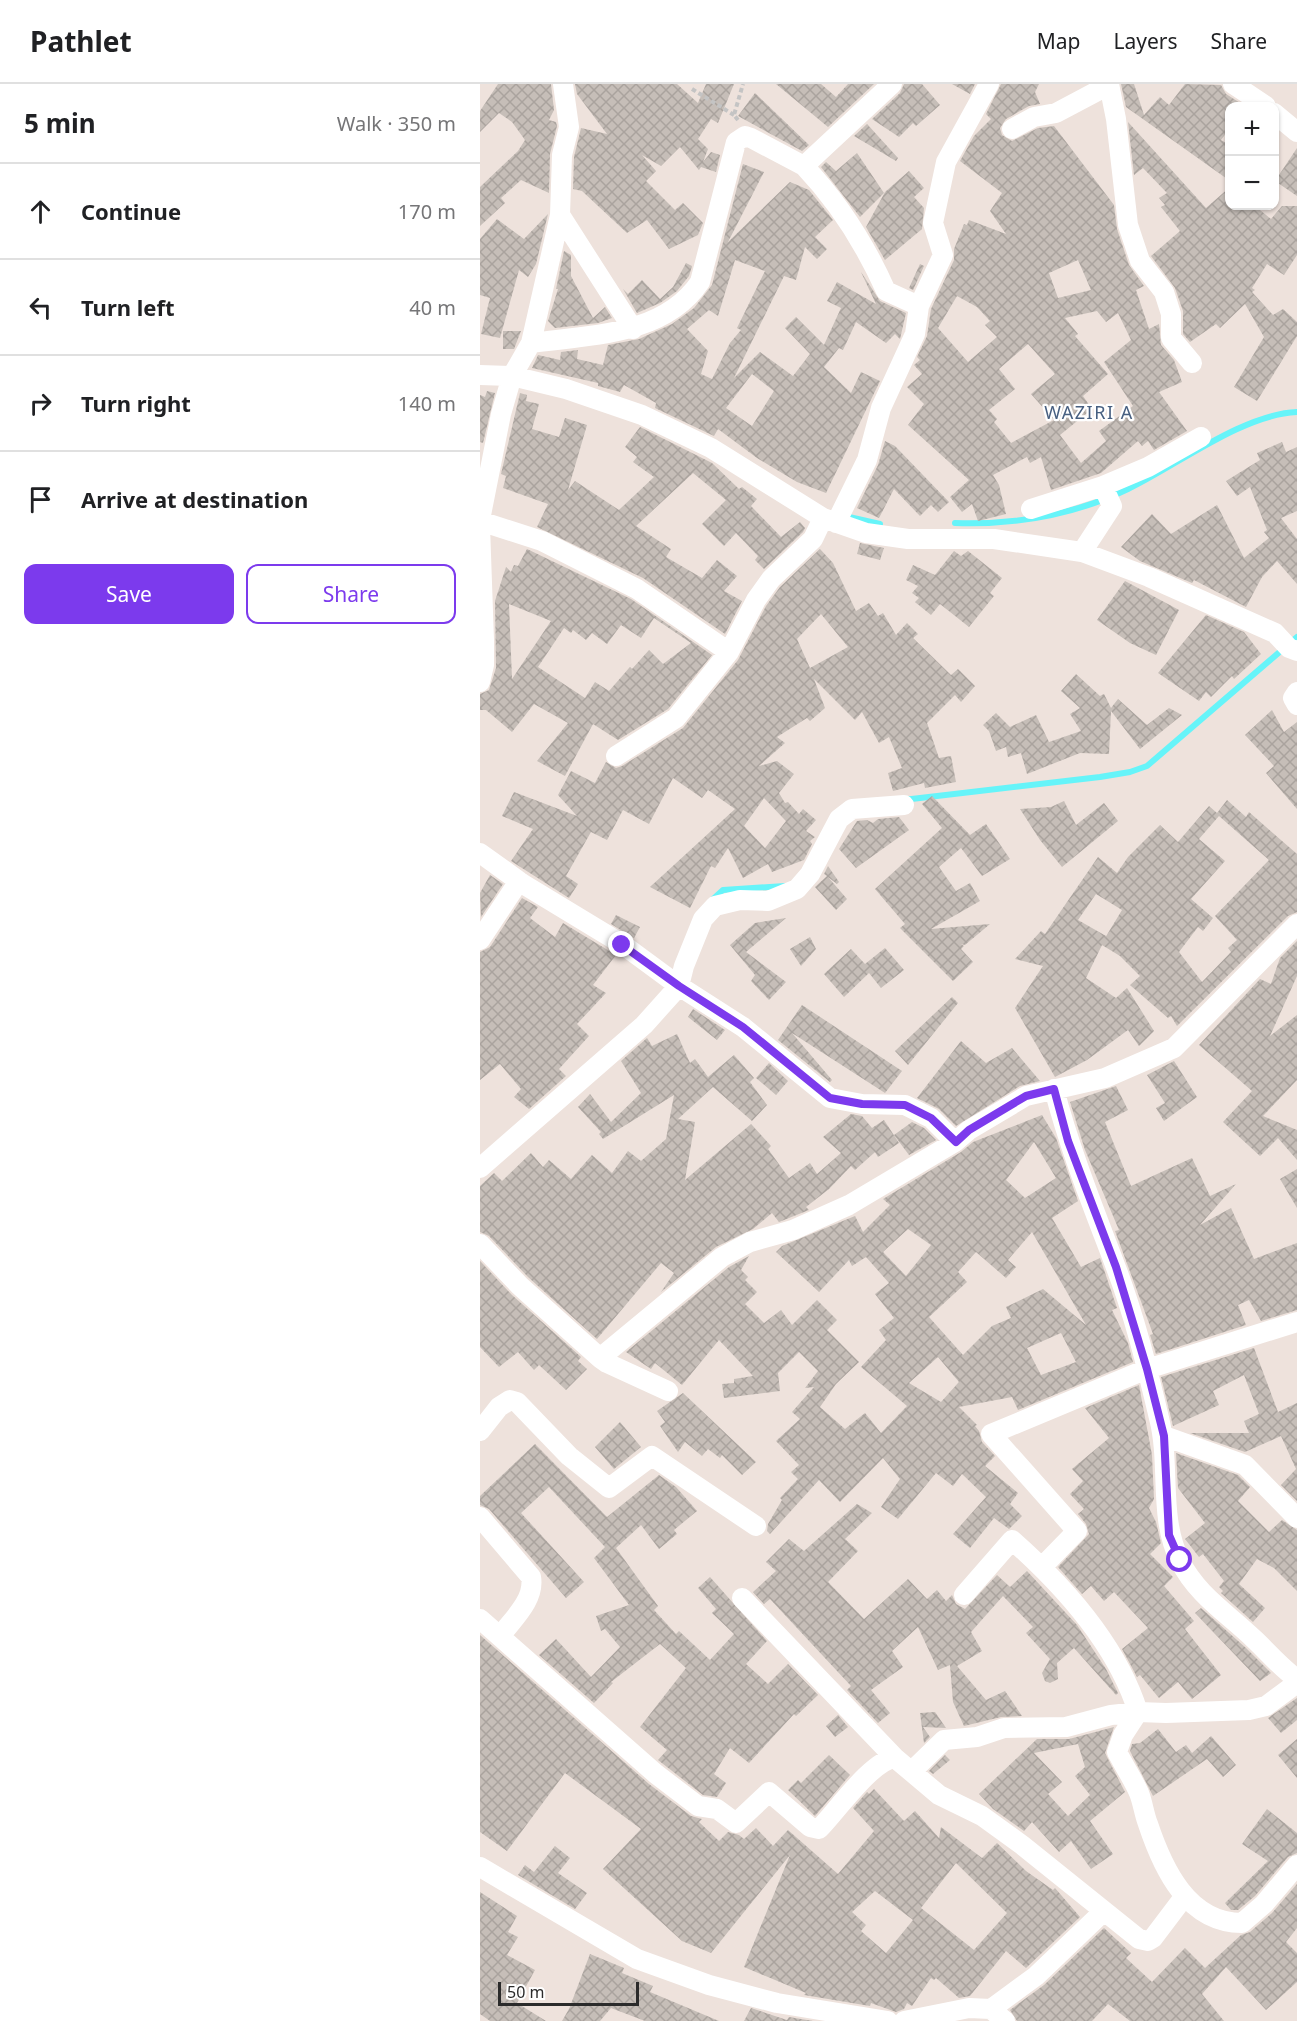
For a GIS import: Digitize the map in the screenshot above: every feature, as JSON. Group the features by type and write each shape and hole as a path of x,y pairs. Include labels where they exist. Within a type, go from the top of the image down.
{"street":[{"path":"563,84 569,127 562,155 560,214 531,343 512,376 501,414 480,520 542,541 637,589 729,652"},
{"path":"804,166 892,84"},
{"path":"616,756 676,718 729,652 756,600 771,579 830,521 867,460 881,408 915,334 920,306 943,255 933,223 946,162 989,84"},
{"path":"1233,84 1260,102"},
{"path":"1012,129 1034,117 1056,113 1109,85 1116,119 1128,225 1140,261 1164,292 1171,314 1171,338 1192,363"},
{"path":"1279,116 1297,132"},
{"path":"531,343 633,329 674,310 691,296 700,282 736,142 745,136 804,166 827,191 864,244 886,291 920,306"},
{"path":"560,214 633,329"},
{"path":"480,375 512,376 566,389 642,415 711,448 830,521 866,532 908,539 994,538 1082,552 1149,577 1275,633 1293,650"},
{"path":"1031,509 1103,486 1148,466 1201,437"},
{"path":"1082,552 1112,506 1103,486"},
{"path":"480,526 484,640 484,665 480,682"},
{"path":"1297,692 1293,698 1297,705"},
{"path":"480,1168 644,1025 679,986 684,966 703,919 716,906 740,900 768,900 797,889 810,874 839,819 852,809 904,804"},
{"path":"480,852 519,881 622,945 679,986 743,1027 830,1098 862,1104 905,1105 931,1118 956,1142"},
{"path":"480,940 519,881"},
{"path":"600,1358 722,1257 750,1242 793,1230 849,1205 956,1142 969,1130 1026,1096 1105,1078 1174,1048 1297,924"},
{"path":"912,1771 944,1740 977,1737 1004,1728 1066,1727 1111,1715 1138,1712 1249,1710 1266,1706 1297,1681 1196,1588 1169,1535 1164,1436 1147,1369 1116,1267 1068,1141 1054,1089"},
{"path":"480,1244 527,1293 607,1364 668,1391"},
{"path":"1042,1567 1077,1531 991,1434 1041,1411 1147,1369 1297,1322"},
{"path":"480,1431 499,1407 510,1400 517,1402 569,1456 609,1488 652,1456 756,1526"},
{"path":"1164,1436 1245,1465 1297,1518"},
{"path":"480,1517 531,1576 533,1588 528,1598 501,1635"},
{"path":"964,1595 1012,1540 1042,1567 1098,1634 1129,1683 1138,1712"},
{"path":"742,1598 895,1758 939,1795 982,1816 1022,1845 1139,1939 1148,1941 1154,1938 1184,1897"},
{"path":"480,1619 501,1635 656,1774 698,1806 717,1809 736,1823 769,1792 810,1827 819,1829 874,1770 888,1759 895,1758"},
{"path":"1138,1712 1123,1735 1117,1752 1139,1794 1148,1825 1172,1882 1184,1897 1200,1910 1228,1923 1242,1923 1264,1904 1297,1865"},
{"path":"480,1867 637,1959 709,1985 777,2004 888,2021"},
{"path":"904,2021 969,2008 998,2015 1104,1911"}],"path":[{"path":"734,115 743,84"},
{"path":"692,89 734,115 751,138"}],"building":[{"path":"498,84 551,84 554,110 549,120 556,122 557,126 550,154 549,193 521,180 501,198 505,203 480,226 480,187 518,151 525,140 512,122 499,113 480,132 480,111"},
{"path":"575,84 677,84 698,103 706,84 734,84 718,123 711,119 698,139 708,149 703,162 711,152 720,155 716,172 701,167 699,170 680,147 661,166 642,155 656,171 646,181 675,210 683,203 703,223 698,235 669,249 647,220 627,233 582,191 573,189 574,157 581,128 607,134 577,94"},
{"path":"776,84 821,84 836,97 848,84 874,84 828,127"},
{"path":"904,84 922,84 940,105 916,126 913,123 899,137 872,119 900,93"},
{"path":"952,84 975,84 970,94"},
{"path":"1001,84 1039,84 1035,92 1040,104 1029,106 1006,119 1000,128 1002,135 1012,141 1038,128 1054,126 1114,205 1117,229 1129,265 1144,286 1136,290 1149,329 1159,324 1161,345 1174,360 1182,382 1159,392 1187,431 1154,450 1148,441 1142,446 1138,441 1101,473 1051,490 1041,457 1030,463 1027,457 993,475 999,485 1006,514 978,521 972,504 962,512 950,497 969,480 908,425 924,404 907,387 922,374 914,365 920,360 917,357 927,336 931,309 954,260 954,249 964,224 967,225 969,220 1006,234 990,211 1002,193 960,161 974,136 991,119 986,114","holes":["1078,260 1091,290 1058,298 1049,273","957,296 977,307 990,321 985,325 997,337 968,362 938,328","1097,311 1106,322 1118,313 1131,340 1104,362 1133,406 1099,431 1106,441 1081,463 1060,435 1092,409 1083,396 1108,374 1075,336 1078,334 1065,318","1028,344 1055,374 1031,394 1054,420 1011,443 994,422 997,419 989,410 1015,389 999,369"]},
{"path":"1121,84 1134,84 1144,115 1160,97 1169,105 1185,84 1221,85 1226,94 1239,102 1225,102 1225,135 1221,140 1225,142 1225,177 1126,107"},
{"path":"755,93 809,145 802,151 738,116"},
{"path":"1128,122 1206,208 1225,191 1225,210 1260,210 1271,219 1282,206 1297,206 1297,255 1284,275 1267,264 1252,288 1255,290 1252,292 1273,315 1283,309 1297,322 1297,336 1257,401 1234,387 1264,337 1245,304 1220,328 1216,324 1190,342 1183,334 1183,311 1175,288 1151,256 1180,231 1161,207 1165,205 1159,198 1167,193 1143,168 1134,175"},
{"path":"867,124 898,158 896,161 854,136"},
{"path":"1297,148 1297,196 1279,184 1279,175"},
{"path":"857,153 884,193 860,217 821,167 826,162 836,171"},
{"path":"743,164 764,172 728,242 790,182 809,190 833,220 815,237 827,249 817,259 805,247 796,280 784,276 734,378 760,352 793,376 810,354 785,328 796,317 824,345 841,308 827,301 837,282 876,304 861,272 880,301 906,313 900,339 895,334 886,343 856,322 843,350 839,348 824,367 851,393 861,372 880,381 826,493 797,482 757,458 718,429 714,436 655,408 656,403 624,385 620,392 598,386 598,383 532,368 538,355 560,360 561,352 578,350 577,359 603,365 608,345 639,339 672,324 694,308 712,285","holes":["735,260 765,271 737,328 741,330 730,343 712,379 701,374 708,351 687,329 709,310 718,316","752,374 774,391 752,426 726,408"]},
{"path":"909,171 924,188 914,197 924,208 922,229 885,260 866,227 885,192"},
{"path":"548,214 536,264 528,277 519,270 500,338 481,334 490,298 480,295 480,239 497,219 524,239"},
{"path":"564,251 571,255 571,276 593,318 605,307 612,318 598,323 555,328 548,321 558,289 556,289"},
{"path":"686,263 692,266 689,276 677,291 660,303 637,313 623,289 628,294 642,280 660,299 673,287"},
{"path":"920,264 924,266 913,290 909,288"},
{"path":"503,331 521,331 514,349 503,349"},
{"path":"487,391 495,393 483,443 480,442 480,395 485,397"},
{"path":"520,393 527,395 526,401 539,404 532,429 559,437 565,418 587,425 568,490 575,481 619,510 654,477 633,462 637,457 625,447 640,427 712,463 739,489 742,487 757,499 751,506 781,537 800,522 805,528 803,532 764,569 755,560 758,556 736,533 724,546 702,524 726,500 693,473 636,526 671,549 666,557 702,578 717,560 737,576 724,591 742,601 725,634 643,578 537,527 548,504 503,488 506,476 501,474"},
{"path":"885,441 895,446 949,502 938,512 931,505 920,516 894,489 879,518 857,508 878,465"},
{"path":"1282,442 1286,452 1297,447 1297,511 1281,518 1297,539 1297,584 1277,561 1262,577 1246,607 1194,580 1192,583 1140,561 1121,547 1152,514 1171,534 1217,505 1244,558 1269,538 1264,532 1267,530 1250,487 1237,496 1226,481 1260,460 1257,453"},
{"path":"860,543 884,548 880,560 857,554"},
{"path":"527,549 631,599 712,655 668,709 618,740 593,724 565,776 537,761 568,723 534,704 512,732 486,710 480,710 480,694 489,690 496,668 495,601 506,567 511,572 514,565 518,566","holes":["509,604 551,621 512,679","654,618 691,643 663,664 649,650 609,691 595,682 585,698 538,667 564,628 571,633 573,630 586,640 592,633 607,644 621,625 641,638"]},
{"path":"820,549 833,563 856,611 869,603 878,616 883,613 896,635 907,623 918,634 913,638 951,675 958,669 975,686 961,702 955,695 927,723 939,758 951,756 956,782 925,788 924,783 893,791 888,773 902,768 889,737 879,743 862,712 855,720 814,679 825,708 810,721 807,718 777,737 785,743 759,766 777,761 794,774 779,793 785,803 788,802 799,814 803,809 816,820 806,831 815,837 810,841 812,844 804,860 772,872 768,864 743,878 728,848 715,868 711,866 690,908 650,887 735,809 708,790 702,798 673,778 649,824 623,810 607,840 591,832 566,876 578,884 569,898 511,861 533,829 502,816 514,792 577,816 558,795 571,771 595,783 606,762 616,768 622,766 683,728 738,660 766,606 780,587","holes":["821,614 848,647 810,668 797,639","764,798 786,821 765,848 744,826"]},
{"path":"954,551 961,556 968,551 1002,578 990,593 994,596 969,627 940,604 931,615 915,602 919,598 912,593 918,586 906,580 913,565 935,575"},
{"path":"1125,581 1179,610 1156,655 1130,643 1097,620"},
{"path":"1206,615 1244,632 1261,654 1234,679 1232,676 1211,697 1206,692 1199,701 1158,673"},
{"path":"1076,674 1100,696 1104,694 1111,708 1118,699 1147,725 1169,708 1182,715 1140,749 1111,711 1109,754 1080,753 1027,774 1021,753 1008,757 1006,747 996,751 989,731 983,725 996,713 1010,727 1036,715 1049,742 1081,731 1070,714 1080,708 1061,691"},
{"path":"1272,710 1284,732 1297,722 1297,809 1266,773 1274,766 1245,735"},
{"path":"932,796 970,835 986,824 1010,859 982,876 961,848 939,867 956,891 970,883 980,901 931,929 990,924 965,945 961,944 964,946 961,949 973,962 953,981 900,928 905,924 875,889 942,828 922,804"},
{"path":"1227,800 1246,817 1249,812 1297,854 1297,912 1288,916 1177,1026 1171,1016 1168,1018 1130,985 1140,976 1120,956 1102,945 1086,978 1116,998 1127,988 1154,1031 1139,1046 1128,1030 1087,1060 1055,1077 1015,1008 1043,966 1015,959 1041,931 1045,934 1098,857 1117,873 1128,857 1160,825 1178,842 1209,806 1217,813","holes":["1219,816 1269,860 1215,916 1237,940 1228,948 1231,952 1202,982 1179,952 1198,927 1203,931 1213,918 1191,899 1225,861 1199,839","1096,894 1122,910 1105,938 1106,936 1078,920"]},
{"path":"1064,801 1076,825 1104,803 1118,821 1062,867 1040,840 1020,809 1051,807"},
{"path":"899,817 909,830 856,868 839,849 857,821 867,820 873,823 878,819"},
{"path":"828,866 839,882 837,884 828,877 847,899 836,910 815,887 827,876 824,874"},
{"path":"490,875 503,884 481,917 480,893"},
{"path":"522,898 538,907 530,918 555,937 563,923 616,955 593,985 606,993 577,1024 589,1036 559,1069 566,1076 529,1109 514,1097 521,1089 500,1064 480,1080 480,952 490,947"},
{"path":"616,915 640,927 634,938 611,924"},
{"path":"786,918 746,952 786,982 769,1000 751,981 755,975 730,945 755,923"},
{"path":"810,937 816,949 801,966 790,949"},
{"path":"1297,941 1297,976 1270,1036 1297,1015 1297,1080 1263,1116 1297,1130 1297,1160 1278,1138 1260,1156 1223,1122 1252,1091 1199,1045 1260,979 1271,984 1280,958"},
{"path":"885,948 904,970 881,988 869,973 844,997 824,974 851,949 865,964"},
{"path":"952,997 958,1003 908,1065 895,1051"},
{"path":"802,1005 902,1071 885,1093 792,1033 832,1080 830,1082 778,1040"},
{"path":"693,1009 725,1030 717,1040 688,1017"},
{"path":"677,1034 690,1063 695,1059 708,1077 734,1055 754,1078 750,1082 767,1105 752,1121 713,1087 678,1119 695,1122 685,1180 751,1124 771,1146 768,1149 789,1178 810,1163 817,1174 841,1153 823,1137 851,1114 862,1116 872,1128 884,1120 899,1143 878,1157 875,1152 855,1170 851,1166 829,1189 806,1207 809,1210 779,1222 772,1213 753,1229 716,1247 661,1292 674,1273 661,1263 597,1339 528,1277 489,1236 480,1232 480,1186 494,1173 502,1181 531,1153 543,1167 549,1160 571,1179 592,1155 612,1173 628,1151 641,1161 666,1139 674,1095 603,1139 599,1134 601,1132 578,1107 590,1094 611,1122 641,1093 621,1061 647,1038 652,1046"},
{"path":"961,1041 986,1063 1012,1048 1040,1081 1020,1086 956,1126 939,1109 917,1098"},
{"path":"1174,1061 1197,1097 1164,1121 1156,1108 1165,1103 1147,1075"},
{"path":"769,1063 788,1081 776,1095 756,1078"},
{"path":"1116,1086 1128,1110 1105,1122 1131,1186 1192,1158 1210,1196 1236,1184 1200,1225 1231,1208 1254,1259 1297,1243 1297,1310 1261,1321 1249,1300 1238,1305 1246,1325 1156,1354 1150,1335 1153,1334 1115,1231 1119,1230 1085,1150 1070,1102"},
{"path":"1042,1115 1056,1138 1078,1201 1052,1218 1081,1267 1100,1258 1117,1308 1112,1310 1128,1343 1133,1362 1018,1410 1012,1397 959,1407 977,1425 975,1426 982,1442 995,1456 985,1466 1018,1493 1010,1504 1022,1516 1009,1529 994,1518 970,1548 953,1534 986,1497 962,1474 953,1486 936,1473 898,1519 881,1507 900,1479 883,1458 840,1502 819,1480 770,1534 767,1531 768,1524 782,1500 780,1498 798,1479 791,1472 799,1465 776,1441 800,1419 792,1412 814,1387 805,1388 818,1371 799,1352 778,1373 780,1391 724,1398 722,1384 734,1383 734,1379 753,1376 719,1340 682,1385 655,1363 651,1369 626,1352 729,1267 749,1256 741,1270 748,1277 745,1280 757,1292 745,1304 764,1323 781,1310 792,1325 817,1300 837,1320 827,1330 859,1362 836,1384 820,1407 845,1429 865,1413 881,1433 907,1406 861,1367 886,1340 879,1330 894,1318 875,1294 889,1283 866,1257 852,1266 849,1260 819,1292 776,1252 782,1246 855,1216 863,1232 890,1205 883,1199 961,1152 973,1142","holes":["1034,1142 1056,1178 1025,1198 1006,1180","908,1229 931,1245 906,1276 883,1252","1032,1232 1086,1325 1043,1289 1006,1307 1011,1318 992,1326 963,1355 929,1317 967,1282 958,1272 976,1252 1006,1278 1016,1267 1008,1260","1061,1333 1076,1362 1041,1375 1027,1348","938,1357 959,1382 941,1402 909,1383"]},
{"path":"912,1122 924,1128 936,1140 909,1155 894,1135"},
{"path":"1297,1169 1297,1208 1280,1179"},
{"path":"480,1261 512,1295 581,1357 578,1361 587,1369 566,1390 539,1365 534,1370 518,1352 499,1367 480,1347"},
{"path":"1254,1348 1278,1412 1297,1403 1297,1501 1281,1485 1296,1469 1281,1436 1245,1452 1190,1433 1249,1433 1244,1421 1259,1414 1244,1375 1213,1391 1219,1405 1173,1426 1161,1377"},
{"path":"1139,1385 1152,1455 1154,1499 1149,1508 1156,1522 1161,1543 1150,1554 1173,1577 1164,1586 1194,1621 1185,1629 1221,1675 1192,1699 1178,1682 1159,1698 1140,1675 1137,1677 1122,1649 1148,1628 1114,1592 1104,1601 1091,1586 1082,1594 1058,1567 1089,1534 1086,1524 1078,1514 1084,1509 1070,1494 1083,1481 1072,1469 1109,1438 1085,1408"},
{"path":"683,1393 756,1462 742,1475 722,1455 720,1458 708,1449 702,1456 685,1442 678,1452 660,1426 665,1422 657,1411"},
{"path":"620,1422 641,1447 614,1469 595,1447"},
{"path":"535,1444 607,1517 659,1475 676,1487 697,1511 674,1530 677,1534 659,1549 641,1525 616,1548 658,1606 654,1610 676,1634 679,1631 710,1660 734,1634 712,1613 716,1609 698,1588 710,1577 767,1641 746,1664 768,1684 788,1664 818,1695 796,1716 794,1714 749,1763 730,1748 714,1774 726,1783 717,1797 703,1795 658,1760 667,1750 640,1727 686,1668 660,1644 611,1682 613,1683 594,1703 539,1655 556,1639 591,1677 620,1647 605,1629 601,1631 596,1616 629,1605 594,1558 605,1547 549,1487 521,1513 584,1582 566,1598 489,1509 480,1505 480,1496"},
{"path":"1176,1453 1238,1475 1250,1487 1238,1501 1269,1532 1282,1520 1297,1530 1297,1591 1274,1568 1257,1559 1239,1584 1265,1608 1253,1622 1221,1593 1223,1591 1219,1587 1224,1581 1203,1554 1199,1557 1185,1539 1205,1523 1178,1488"},
{"path":"857,1504 872,1513 845,1539 858,1551 828,1582 864,1619 908,1579 927,1599 937,1590 946,1601 952,1595 956,1604 965,1609 997,1575 1010,1587 1027,1571 1077,1625 1106,1669 1118,1693 1116,1695 1074,1648 1057,1663 1058,1679 1050,1683 1045,1681 1042,1673 1050,1659 1026,1633 1033,1627 1003,1596 971,1632 982,1651 957,1666 986,1700 1005,1691 1022,1716 1001,1717 964,1726 953,1702 950,1665 938,1670 918,1627 892,1651 903,1667 871,1690 890,1713 878,1723 847,1690 851,1686 770,1599 764,1604 753,1592 776,1571 766,1562 789,1539 804,1551"},
{"path":"1201,1608 1271,1673 1260,1681 1195,1613"},
{"path":"480,1635 649,1784 691,1816 702,1819 699,1822 719,1841 728,1832 744,1839 756,1828 773,1846 788,1830 838,1874 874,1831 853,1808 867,1792 869,1794 874,1789 904,1821 915,1811 939,1838 941,1827 982,1858 997,1843 1026,1871 1053,1890 1055,1888 1080,1917 1026,1968 1006,1951 970,1996 959,1998 936,1978 934,1980 931,1978 912,2006 907,2003 904,2009 896,2012 871,2003 870,2006 804,1995 806,1993 744,1967 790,1855 711,1953 682,1941 603,1869 641,1829 565,1773 507,1851 480,1832","holes":["956,1863 1007,1913 974,1950 921,1908","875,1891 913,1920 886,1953 861,1931 866,1925 852,1912"]},
{"path":"1297,1698 1297,1720 1281,1733 1268,1718"},
{"path":"935,1712 946,1728 923,1727 930,1737 924,1743 920,1713"},
{"path":"838,1715 848,1727 835,1737 826,1726"},
{"path":"1114,1727 1105,1753 1125,1792 1090,1821 1113,1854 1091,1869 1071,1841 1059,1852 1032,1822 1024,1831 993,1809 979,1794 1037,1739 1069,1739","holes":["1078,1744 1085,1767 1075,1776 1090,1795 1068,1816 1048,1794 1062,1782 1034,1753"]},
{"path":"1158,1729 1176,1752 1186,1745 1192,1753 1211,1736 1236,1765 1223,1777 1207,1759 1153,1796 1130,1751 1132,1744 1140,1743"},
{"path":"1297,1739 1297,1778 1278,1755"},
{"path":"829,1755 850,1775 815,1816 788,1790 798,1780 801,1783"},
{"path":"945,1755 950,1760 933,1774 929,1771"},
{"path":"1267,1809 1297,1833 1297,1853 1288,1857 1255,1896 1238,1910 1231,1910 1225,1903 1268,1861 1242,1844"},
{"path":"555,1846 570,1858 558,1873 587,1893 575,1909 518,1875 525,1865 534,1872"},
{"path":"1297,1884 1297,1928 1286,1942 1297,1953 1297,1982 1266,2010 1226,1967 1202,1994 1224,2021 1130,2021 1108,2004 1092,2021 1017,2021 1010,2010 1044,1985 1104,1928 1131,1953 1126,1958 1152,1982 1185,1948 1205,1968 1241,1935 1250,1932 1272,1913"},
{"path":"480,1892 517,1916 508,1932 518,1937 507,1955 535,1970 517,2003 546,2021 490,2021 480,2014"},
{"path":"590,1954 624,1968 622,1973 653,1986 650,1992 719,2021 645,2021 611,2008 600,2021 562,2021 569,2009"},
{"path":"751,2008 787,2020 789,2017 813,2021 744,2021"}],"waterway":[{"path":"955,523 1022,520 1087,506 1128,489 1232,431 1276,415 1297,412"},
{"path":"849,517 880,524"},
{"path":"903,800 1100,777 1130,772 1147,766 1297,637"},
{"path":"711,901 723,890 785,886"}],"district":[{"name":"WAZIRI A","path":"1089,413"}],"route":[{"path":"622,945 679,986 743,1027 830,1098 862,1104 905,1105 931,1118 956,1142 969,1130 1026,1096 1054,1089 1068,1141 1116,1267 1147,1369 1164,1436 1169,1535 1180,1560"}]}
